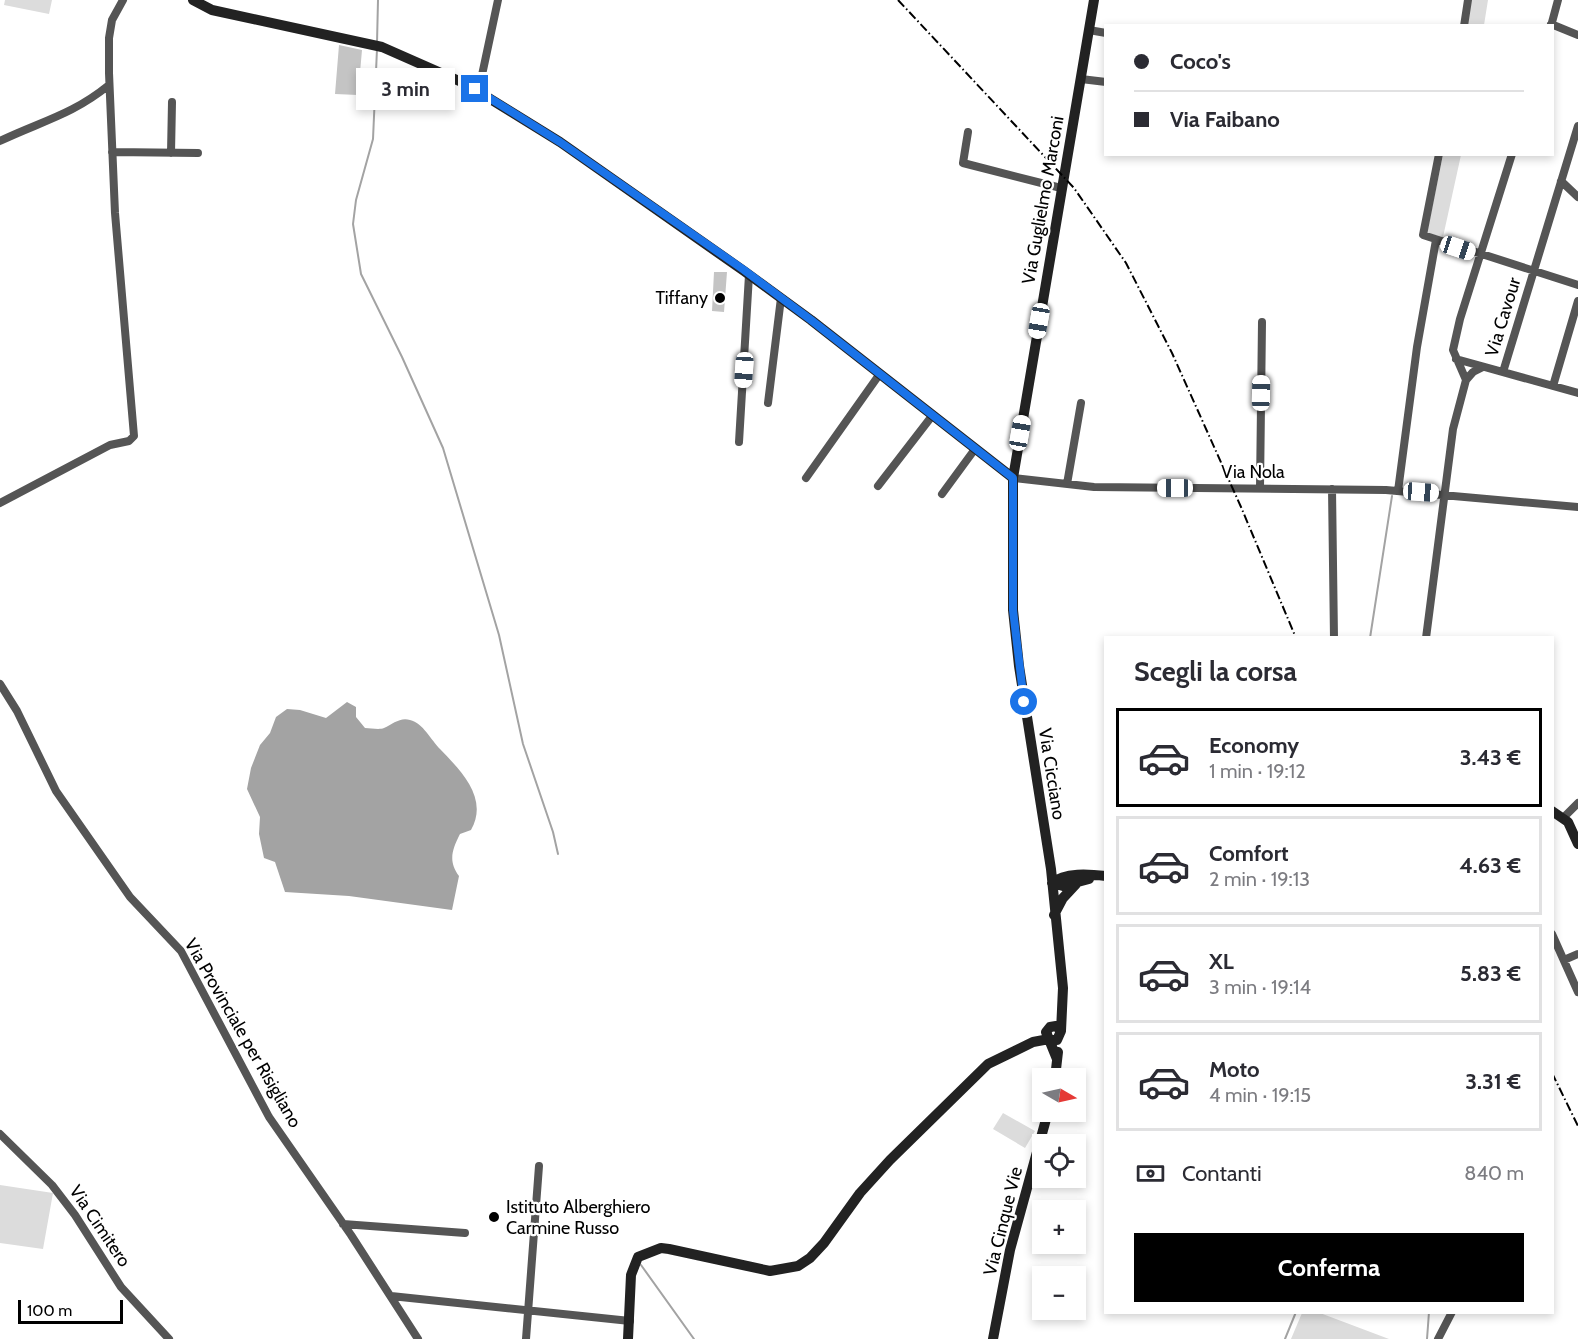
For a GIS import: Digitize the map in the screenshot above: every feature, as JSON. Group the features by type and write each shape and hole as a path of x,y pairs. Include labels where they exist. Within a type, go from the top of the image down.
{"street":[{"path":"0,502 110,445 129,441 134,436 115,213 109,85 109,38 112,20 123,0"},
{"path":"193,0 212,10 378,46 475,89 560,142 749,274 1013,478"},
{"path":"475,89 482,75 498,0"},
{"name":"Via Guglielmo Marconi","path":"1013,478 1094,0"},
{"path":"1464,24 1468,0"},
{"path":"1551,24 1558,0"},
{"path":"1554,26 1578,35"},
{"path":"1089,30 1104,33"},
{"path":"1081,79 1104,82"},
{"path":"0,141 64,115 87,103 109,85"},
{"path":"171,153 172,102"},
{"name":"Via Cavour","path":"1503,372 1578,126"},
{"path":"968,132 963,163 1061,188"},
{"path":"112,152 198,153"},
{"path":"1439,156 1423,235 1578,285"},
{"path":"1466,380 1453,350 1460,319 1511,156"},
{"path":"1561,181 1578,197"},
{"path":"1436,240 1417,347 1397,491 1578,507"},
{"path":"739,442 749,274"},
{"path":"768,403 781,298"},
{"path":"1553,386 1578,301"},
{"path":"1260,488 1262,322"},
{"path":"1456,359 1578,393"},
{"path":"1426,636 1453,429 1466,380 1473,372 1483,367"},
{"path":"806,478 879,375"},
{"path":"1067,484 1081,403"},
{"path":"878,486 932,416"},
{"path":"942,494 975,449"},
{"name":"Via Nola","path":"1013,478 1136,488 1397,491"},
{"name":"Via Cicciano","path":"1013,478 1013,610 1051,869 1061,970 1062,1004 1053,1034"},
{"path":"1332,489 1334,636"},
{"name":"Via Provinciale per Risigliano","path":"0,684 17,711 56,791 130,897 182,951 269,1117 419,1339"},
{"path":"1578,803 1561,817 1578,844"},
{"path":"1051,869 1075,879"},
{"path":"1052,883 1062,886 1075,879 1104,876"},
{"path":"1054,917 1075,879"},
{"path":"1554,938 1578,992"},
{"path":"1564,960 1578,954"},
{"path":"628,1339 632,1275 638,1257 661,1248 770,1270 798,1266 810,1258 824,1243 860,1193 890,1160 988,1064 1053,1034 1056,1068"},
{"name":"Via Cinque Vie","path":"993,1339 1010,1251 1045,1122"},
{"name":"Via Cimitero","path":"0,1134 52,1185 75,1215 121,1287 169,1339"},
{"path":"526,1339 539,1166"},
{"path":"343,1224 465,1233"},
{"path":"391,1296 630,1321"},
{"path":"1438,1339 1451,1314"}],"shaded area":[{"path":"5,0 52,0 49,14 4,5"},
{"path":"1471,0 1488,0 1484,24 1467,24"},
{"path":"1443,156 1461,156 1443,237 1427,233"},
{"path":"347,702 356,707 356,717 365,728 382,729 403,719 415,722 456,766 470,786 475,796 476,818 471,830 460,834 453,850 453,865 459,876 452,910 349,896 285,892 275,862 264,858 259,834 260,817 247,789 251,768 260,745 270,733 276,717 287,709 300,710 326,718"},
{"path":"1003,1113 1035,1131 1025,1148 993,1129"},
{"path":"0,1185 53,1193 43,1249 0,1243"},
{"path":"1302,1314 1323,1314 1389,1339 1291,1339"}],"building":[{"path":"339,45 362,50 358,95 335,94"},
{"name":"Tiffany","path":"714,272 727,272 724,312 712,311"}],"waterway":[{"path":"377,43 378,0"},
{"path":"377,49 373,139 356,200 353,224 361,274 443,448 499,635 523,744 553,832 558,854"},
{"path":"1370,636 1392,496"},
{"path":"641,1265 694,1339"},
{"path":"1285,1339 1295,1314"},
{"path":"1427,1339 1429,1314"}],"railway":[{"path":"898,0 1074,188 1126,263 1172,353 1241,507 1295,636"},
{"path":"1554,1077 1578,1126"}],"place":[{"name":"Tiffany","path":"720,298"},
{"name":"Istituto Alberghiero Carmine Russo","path":"494,1217"}],"route":[{"path":"475,89 560,142 744,270 1013,478 1013,610 1024,702"}]}
